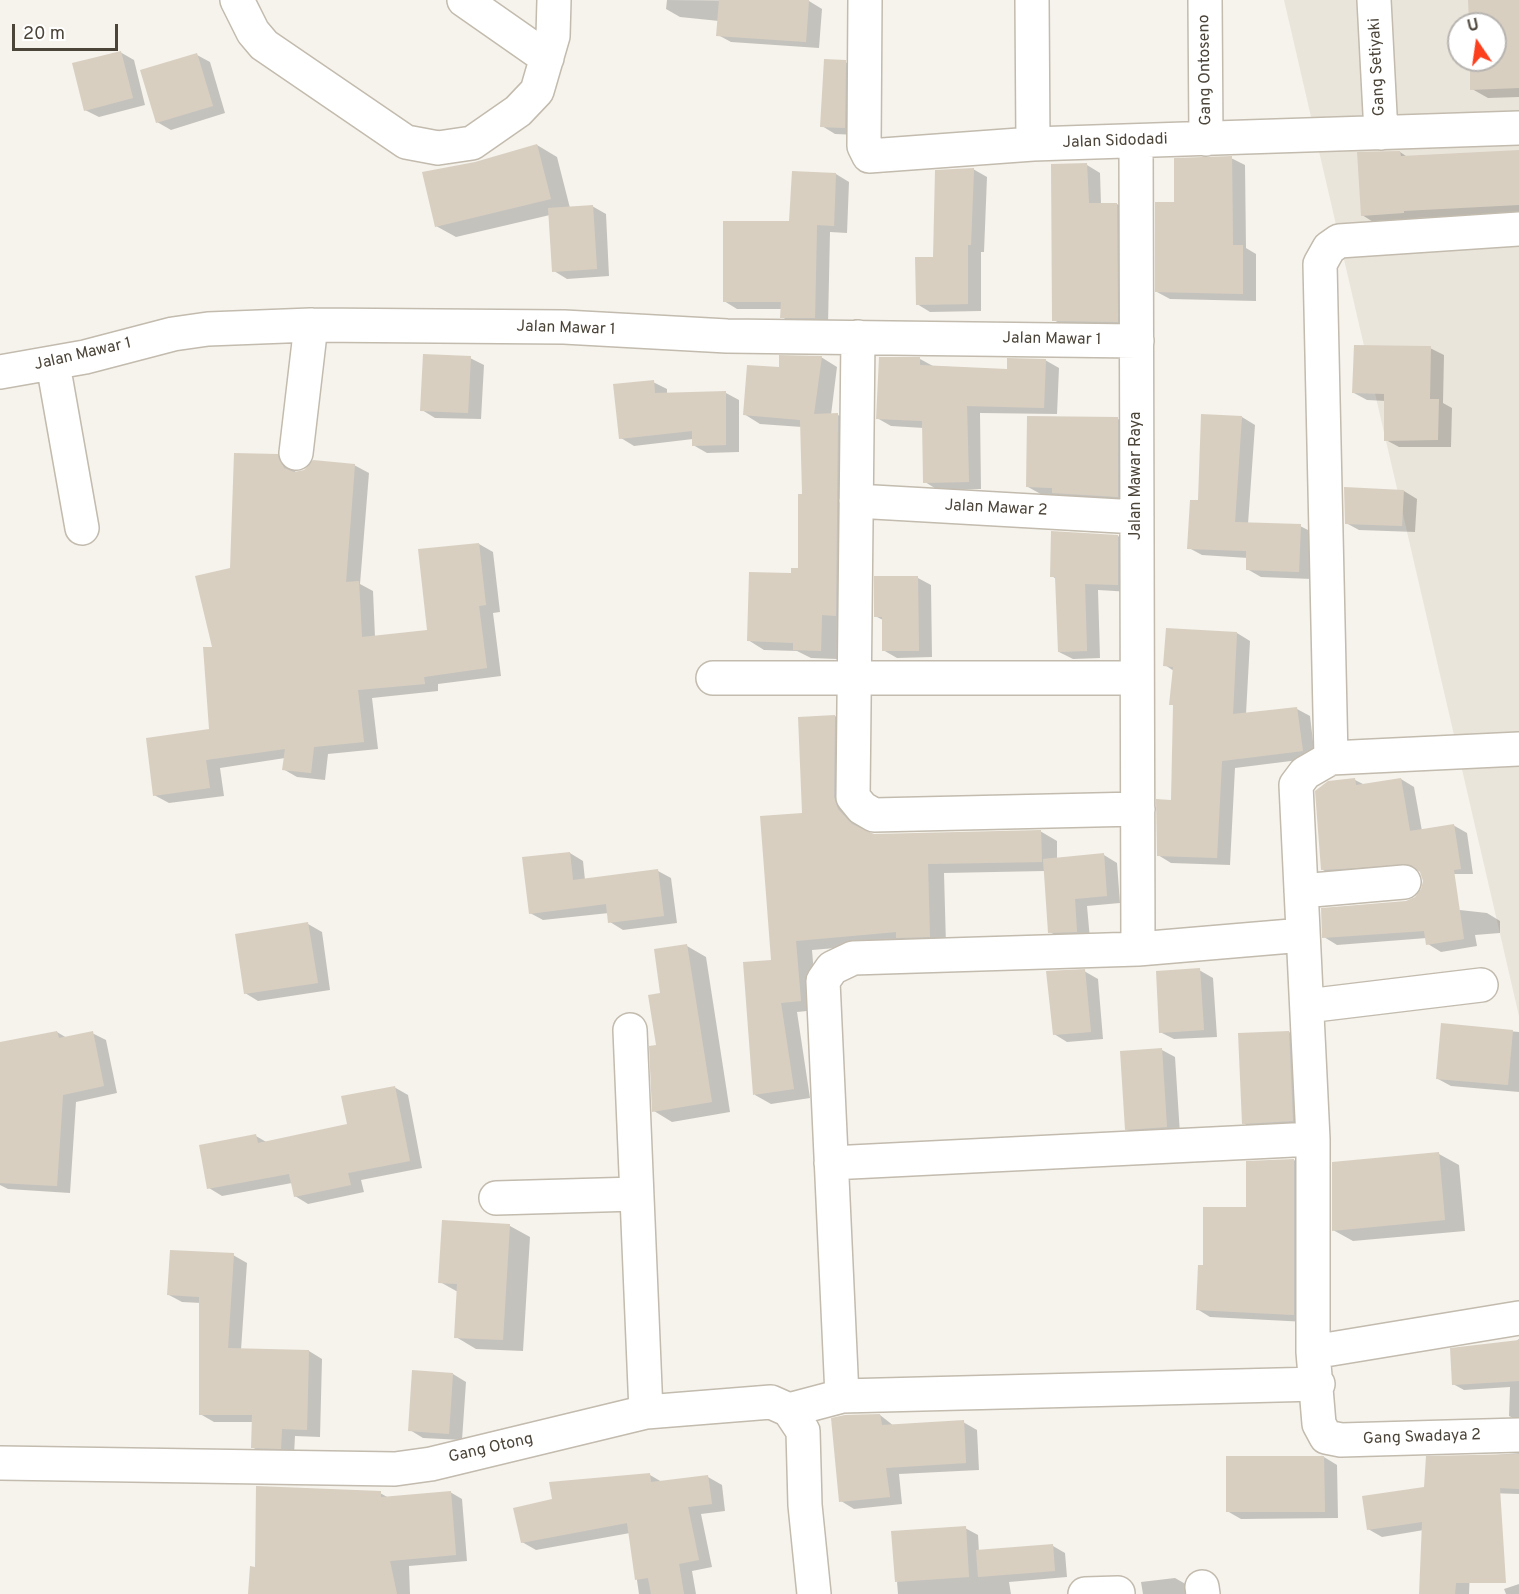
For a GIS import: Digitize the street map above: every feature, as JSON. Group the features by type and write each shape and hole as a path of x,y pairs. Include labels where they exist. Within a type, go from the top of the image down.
{"street":[{"path":"237,0 253,32 264,45 406,142 438,148 472,144 518,111 537,91 554,36 554,0"},
{"name":"Jalan Sidodadi","path":"865,0 864,146 869,156 1033,144 1519,128"},
{"path":"1032,0 1033,144"},
{"name":"Gang Ontoseno","path":"1205,0 1206,139"},
{"name":"Gang Setiyaki","path":"1374,0 1381,133"},
{"path":"476,4 547,58"},
{"name":"Jalan Mawar Raya","path":"1136,142 1138,949"},
{"path":"1332,758 1320,264 1329,248 1339,241 1519,229"},
{"path":"296,453 311,325"},
{"name":"Jalan Mawar 1","path":"0,372 53,364 173,334 208,329 311,325 564,327 727,336 1137,341"},
{"path":"858,337 853,797 862,808 874,815 1138,809"},
{"path":"53,364 82,528"},
{"name":"Jalan Mawar 2","path":"856,501 1137,517"},
{"path":"713,678 1137,678"},
{"path":"814,1594 805,1505 803,1431 789,1410 842,1396 1318,1384 1313,1352 1313,1139 1296,785 1305,773 1332,758 1519,749"},
{"path":"1301,891 1404,882"},
{"path":"842,1396 824,981 832,968 853,958 1138,949 1303,935"},
{"path":"1307,1006 1481,985"},
{"path":"630,1030 646,1412"},
{"path":"831,1163 1313,1139"},
{"path":"496,1198 636,1194"},
{"path":"1313,1352 1519,1318"},
{"name":"Gang Swadaya 2","path":"1318,1384 1320,1424 1326,1437 1341,1440 1519,1435"},
{"name":"Gang Otong","path":"0,1463 394,1468 431,1464 646,1412 771,1402 789,1410"},
{"path":"1085,1594 1118,1593"}],"shaded area":[{"path":"1284,0 1519,0 1519,1016"}],"building":[{"path":"719,0 809,0 806,42 716,36"},
{"path":"1468,0 1519,0 1519,88 1470,90 1470,72 1507,72 1507,12 1468,12"},
{"path":"121,51 133,98 84,111 72,63"},
{"path":"197,53 213,106 156,123 140,70"},
{"path":"824,59 846,60 845,128 820,127"},
{"path":"537,144 551,199 435,227 422,172 475,162"},
{"path":"1519,150 1519,205 1404,211 1404,213 1361,216 1357,152 1400,151 1401,156"},
{"path":"1232,156 1233,245 1243,245 1243,294 1155,292 1155,202 1174,202 1174,158"},
{"path":"1087,163 1089,203 1117,203 1118,322 1052,321 1051,164"},
{"path":"974,168 971,245 968,245 968,304 916,305 915,257 933,257 935,170"},
{"path":"792,171 836,173 834,226 817,225 815,318 780,318 781,302 723,302 723,221 789,221"},
{"path":"593,205 597,269 552,272 548,208"},
{"path":"1354,345 1431,346 1430,399 1439,399 1438,440 1384,441 1384,394 1352,393"},
{"path":"423,354 471,356 468,413 420,411"},
{"path":"779,355 822,356 814,414 838,413 836,616 822,615 821,651 793,650 793,643 747,641 749,572 791,573 791,568 798,568 798,494 802,494 800,420 743,415 747,365 779,367"},
{"path":"879,357 920,357 920,365 1007,369 1007,358 1046,359 1044,408 967,406 969,482 923,483 922,421 876,419"},
{"path":"654,380 655,393 726,391 726,445 692,446 692,431 619,439 613,384"},
{"path":"1201,414 1242,416 1235,522 1301,524 1299,572 1246,570 1246,551 1187,549 1190,500 1198,500"},
{"path":"1027,416 1118,417 1118,497 1052,493 1052,488 1026,487"},
{"path":"234,453 278,454 284,468 294,472 304,470 313,460 355,464 346,582 359,581 362,637 427,630 418,549 479,543 486,605 479,606 487,668 424,677 425,684 358,690 364,742 314,747 311,773 282,770 285,749 206,760 210,788 153,796 146,738 209,729 203,647 212,647 195,576 230,568"},
{"path":"1344,487 1404,490 1402,526 1345,524"},
{"path":"1051,531 1118,535 1118,585 1085,584 1087,651 1058,652 1055,577 1050,577"},
{"path":"874,576 918,576 919,651 882,651 882,617 874,617"},
{"path":"1166,628 1237,632 1233,714 1297,707 1303,751 1222,761 1217,858 1157,856 1156,799 1171,800 1173,705 1169,705 1173,667 1163,666"},
{"path":"835,715 834,797 838,809 852,824 874,834 1041,830 1042,862 928,864 930,937 896,938 896,932 796,941 801,1001 781,1003 794,1089 753,1095 743,962 771,960 760,816 802,813 798,717"},
{"path":"1355,778 1356,785 1401,778 1410,831 1454,824 1461,869 1454,870 1464,939 1426,945 1424,931 1322,938 1321,908 1406,901 1415,897 1423,881 1420,872 1411,865 1321,870 1315,791 1328,781"},
{"path":"570,852 573,880 658,869 664,916 608,923 606,904 529,914 522,857"},
{"path":"1104,853 1107,896 1075,899 1077,932 1048,933 1043,859"},
{"path":"308,922 318,983 244,994 235,934"},
{"path":"687,944 712,1102 652,1112 649,1046 656,1045 648,995 660,993 654,949"},
{"path":"1200,968 1204,1030 1159,1033 1156,971"},
{"path":"1085,969 1091,1032 1053,1035 1046,971"},
{"path":"1441,1023 1513,1030 1508,1085 1436,1079"},
{"path":"57,1031 59,1038 93,1031 104,1086 63,1095 57,1186 0,1183 0,1042"},
{"path":"1289,1031 1293,1121 1242,1124 1238,1033"},
{"path":"1162,1048 1167,1127 1125,1130 1120,1051"},
{"path":"395,1086 410,1161 348,1173 351,1185 294,1197 289,1174 207,1189 199,1145 256,1134 258,1143 347,1124 341,1096"},
{"path":"1439,1152 1445,1220 1332,1231 1332,1162"},
{"path":"1294,1159 1294,1315 1196,1310 1198,1265 1203,1265 1203,1207 1246,1207 1246,1161"},
{"path":"442,1220 510,1224 503,1340 454,1338 457,1284 438,1283"},
{"path":"170,1250 234,1253 228,1348 309,1350 307,1430 282,1429 281,1449 251,1448 252,1415 199,1415 199,1297 167,1295"},
{"path":"1519,1340 1519,1381 1452,1385 1450,1348"},
{"path":"412,1370 453,1373 449,1434 408,1431"},
{"path":"880,1414 882,1425 964,1420 966,1463 886,1468 890,1497 839,1502 831,1418 845,1415"},
{"path":"1519,1454 1519,1489 1500,1488 1506,1583 1456,1583 1455,1594 1419,1594 1422,1522 1367,1530 1362,1496 1424,1487 1426,1456"},
{"path":"1226,1456 1324,1456 1325,1512 1226,1512"},
{"path":"650,1473 651,1482 708,1475 712,1504 688,1507 699,1560 679,1564 684,1594 651,1594 648,1578 635,1580 627,1523 521,1543 513,1508 552,1499 549,1482"},
{"path":"256,1486 381,1491 381,1497 451,1491 456,1555 390,1561 397,1594 248,1594 250,1566 255,1567"},
{"path":"966,1526 969,1577 895,1582 891,1531"},
{"path":"1053,1544 1055,1571 978,1577 976,1550"}]}
